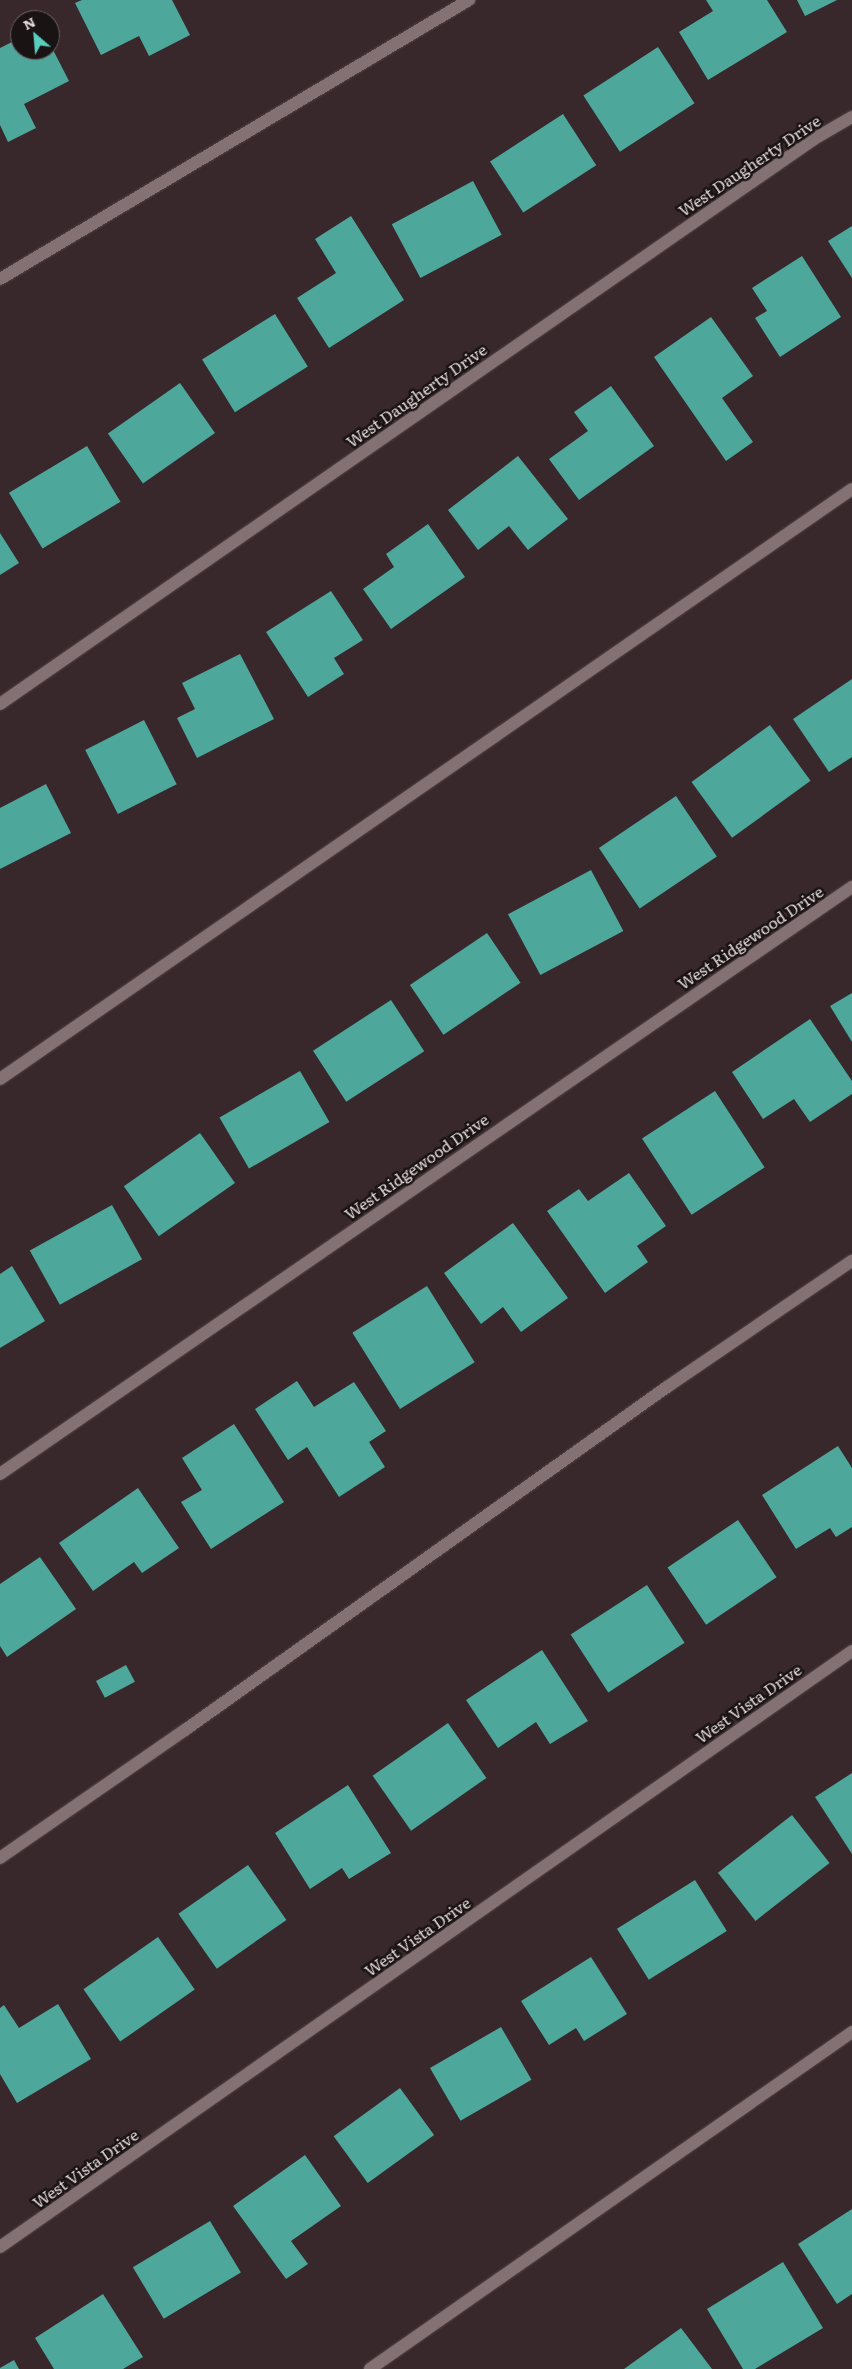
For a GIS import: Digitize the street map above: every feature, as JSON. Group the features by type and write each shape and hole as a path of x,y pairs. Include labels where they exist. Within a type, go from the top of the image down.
{"street":[{"path":"0,279 469,0"},
{"name":"West Daugherty Drive","path":"0,704 814,139 852,117"},
{"path":"0,1079 852,489"},
{"name":"West Ridgewood Drive","path":"0,1474 852,887"},
{"path":"0,1858 185,1730 667,1387 852,1261"},
{"name":"West Vista Drive","path":"0,2247 852,1651"},
{"path":"370,2369 852,2032"}],"building":[{"path":"82,0 172,0 190,35 149,56 139,36 101,55 75,3"},
{"path":"706,0 767,0 787,32 708,80 679,32 713,11"},
{"path":"797,0 837,0 805,16"},
{"path":"10,43 10,60 58,60 69,81 24,104 36,128 8,142 0,125 0,48"},
{"path":"658,47 694,103 620,152 583,95"},
{"path":"563,114 596,165 523,213 490,161"},
{"path":"473,181 502,235 420,278 392,224"},
{"path":"351,216 404,300 329,348 297,298 336,273 315,239"},
{"path":"852,226 852,278 828,241"},
{"path":"802,256 841,317 780,357 755,318 767,311 752,288"},
{"path":"275,314 308,367 235,412 202,360"},
{"path":"711,317 753,376 722,398 753,442 726,461 654,357"},
{"path":"180,383 215,433 143,483 108,433"},
{"path":"611,386 654,446 579,500 549,459 588,431 574,412"},
{"path":"87,446 120,502 42,549 9,493"},
{"path":"518,456 568,519 528,550 509,526 478,550 448,510"},
{"path":"428,524 465,577 391,629 363,589 394,567 386,554"},
{"path":"0,533 19,563 0,575"},
{"path":"331,591 363,640 334,658 344,674 308,697 266,632"},
{"path":"240,654 274,719 197,758 177,718 195,709 182,683"},
{"path":"852,679 852,757 829,772 793,719"},
{"path":"144,720 177,784 118,814 85,750"},
{"path":"770,725 811,781 732,838 692,782"},
{"path":"46,784 71,833 0,869 0,808"},
{"path":"676,796 717,857 640,909 599,848"},
{"path":"591,870 623,931 540,975 508,914"},
{"path":"487,933 521,983 443,1035 410,985"},
{"path":"852,993 852,1042 830,1006"},
{"path":"391,1000 424,1051 346,1102 313,1051"},
{"path":"810,1019 852,1081 852,1094 810,1122 794,1099 763,1119 732,1072"},
{"path":"300,1071 329,1122 249,1169 219,1118"},
{"path":"715,1091 765,1167 692,1215 642,1138"},
{"path":"200,1133 235,1183 159,1236 124,1186"},
{"path":"629,1173 666,1226 637,1246 648,1262 605,1293 547,1211 579,1189 588,1201"},
{"path":"112,1205 142,1259 60,1305 30,1251"},
{"path":"513,1223 568,1298 521,1332 503,1307 481,1324 444,1273"},
{"path":"12,1266 45,1321 0,1348 0,1274"},
{"path":"427,1286 475,1362 400,1409 352,1333"},
{"path":"297,1381 314,1407 354,1382 386,1431 369,1442 385,1467 339,1497 307,1447 288,1460 255,1409"},
{"path":"234,1424 284,1502 211,1549 181,1502 202,1490 182,1458"},
{"path":"838,1446 852,1468 852,1527 836,1537 830,1528 796,1549 762,1495"},
{"path":"138,1488 179,1548 142,1573 134,1562 93,1591 59,1543"},
{"path":"738,1520 777,1577 706,1625 668,1568"},
{"path":"40,1557 76,1609 7,1657 0,1646 0,1584"},
{"path":"647,1585 685,1643 608,1692 571,1635"},
{"path":"542,1650 588,1721 550,1744 536,1722 498,1748 466,1700"},
{"path":"126,1665 135,1682 105,1698 96,1681"},
{"path":"448,1723 486,1778 411,1831 373,1776"},
{"path":"852,1773 852,1854 815,1797"},
{"path":"348,1785 391,1853 349,1879 342,1868 310,1889 275,1833"},
{"path":"792,1815 830,1863 755,1921 718,1873"},
{"path":"248,1865 286,1920 217,1969 178,1914"},
{"path":"695,1880 727,1931 649,1980 617,1929"},
{"path":"158,1937 195,1989 120,2042 83,1989"},
{"path":"591,1957 627,2014 584,2041 576,2028 549,2045 521,2001"},
{"path":"58,2004 91,2059 17,2103 0,2074 0,2008 4,2005 19,2028"},
{"path":"501,2027 532,2080 460,2121 430,2068"},
{"path":"400,2088 434,2135 368,2183 334,2136"},
{"path":"305,2155 341,2206 291,2241 308,2264 286,2279 233,2206"},
{"path":"852,2209 852,2294 837,2304 798,2244"},
{"path":"210,2221 241,2272 164,2319 133,2267"},
{"path":"783,2262 823,2328 755,2369 743,2369 707,2309"},
{"path":"103,2294 143,2357 123,2369 54,2369 35,2338"},
{"path":"681,2328 712,2369 624,2369"},
{"path":"14,2360 19,2369 0,2369 0,2368"}]}
